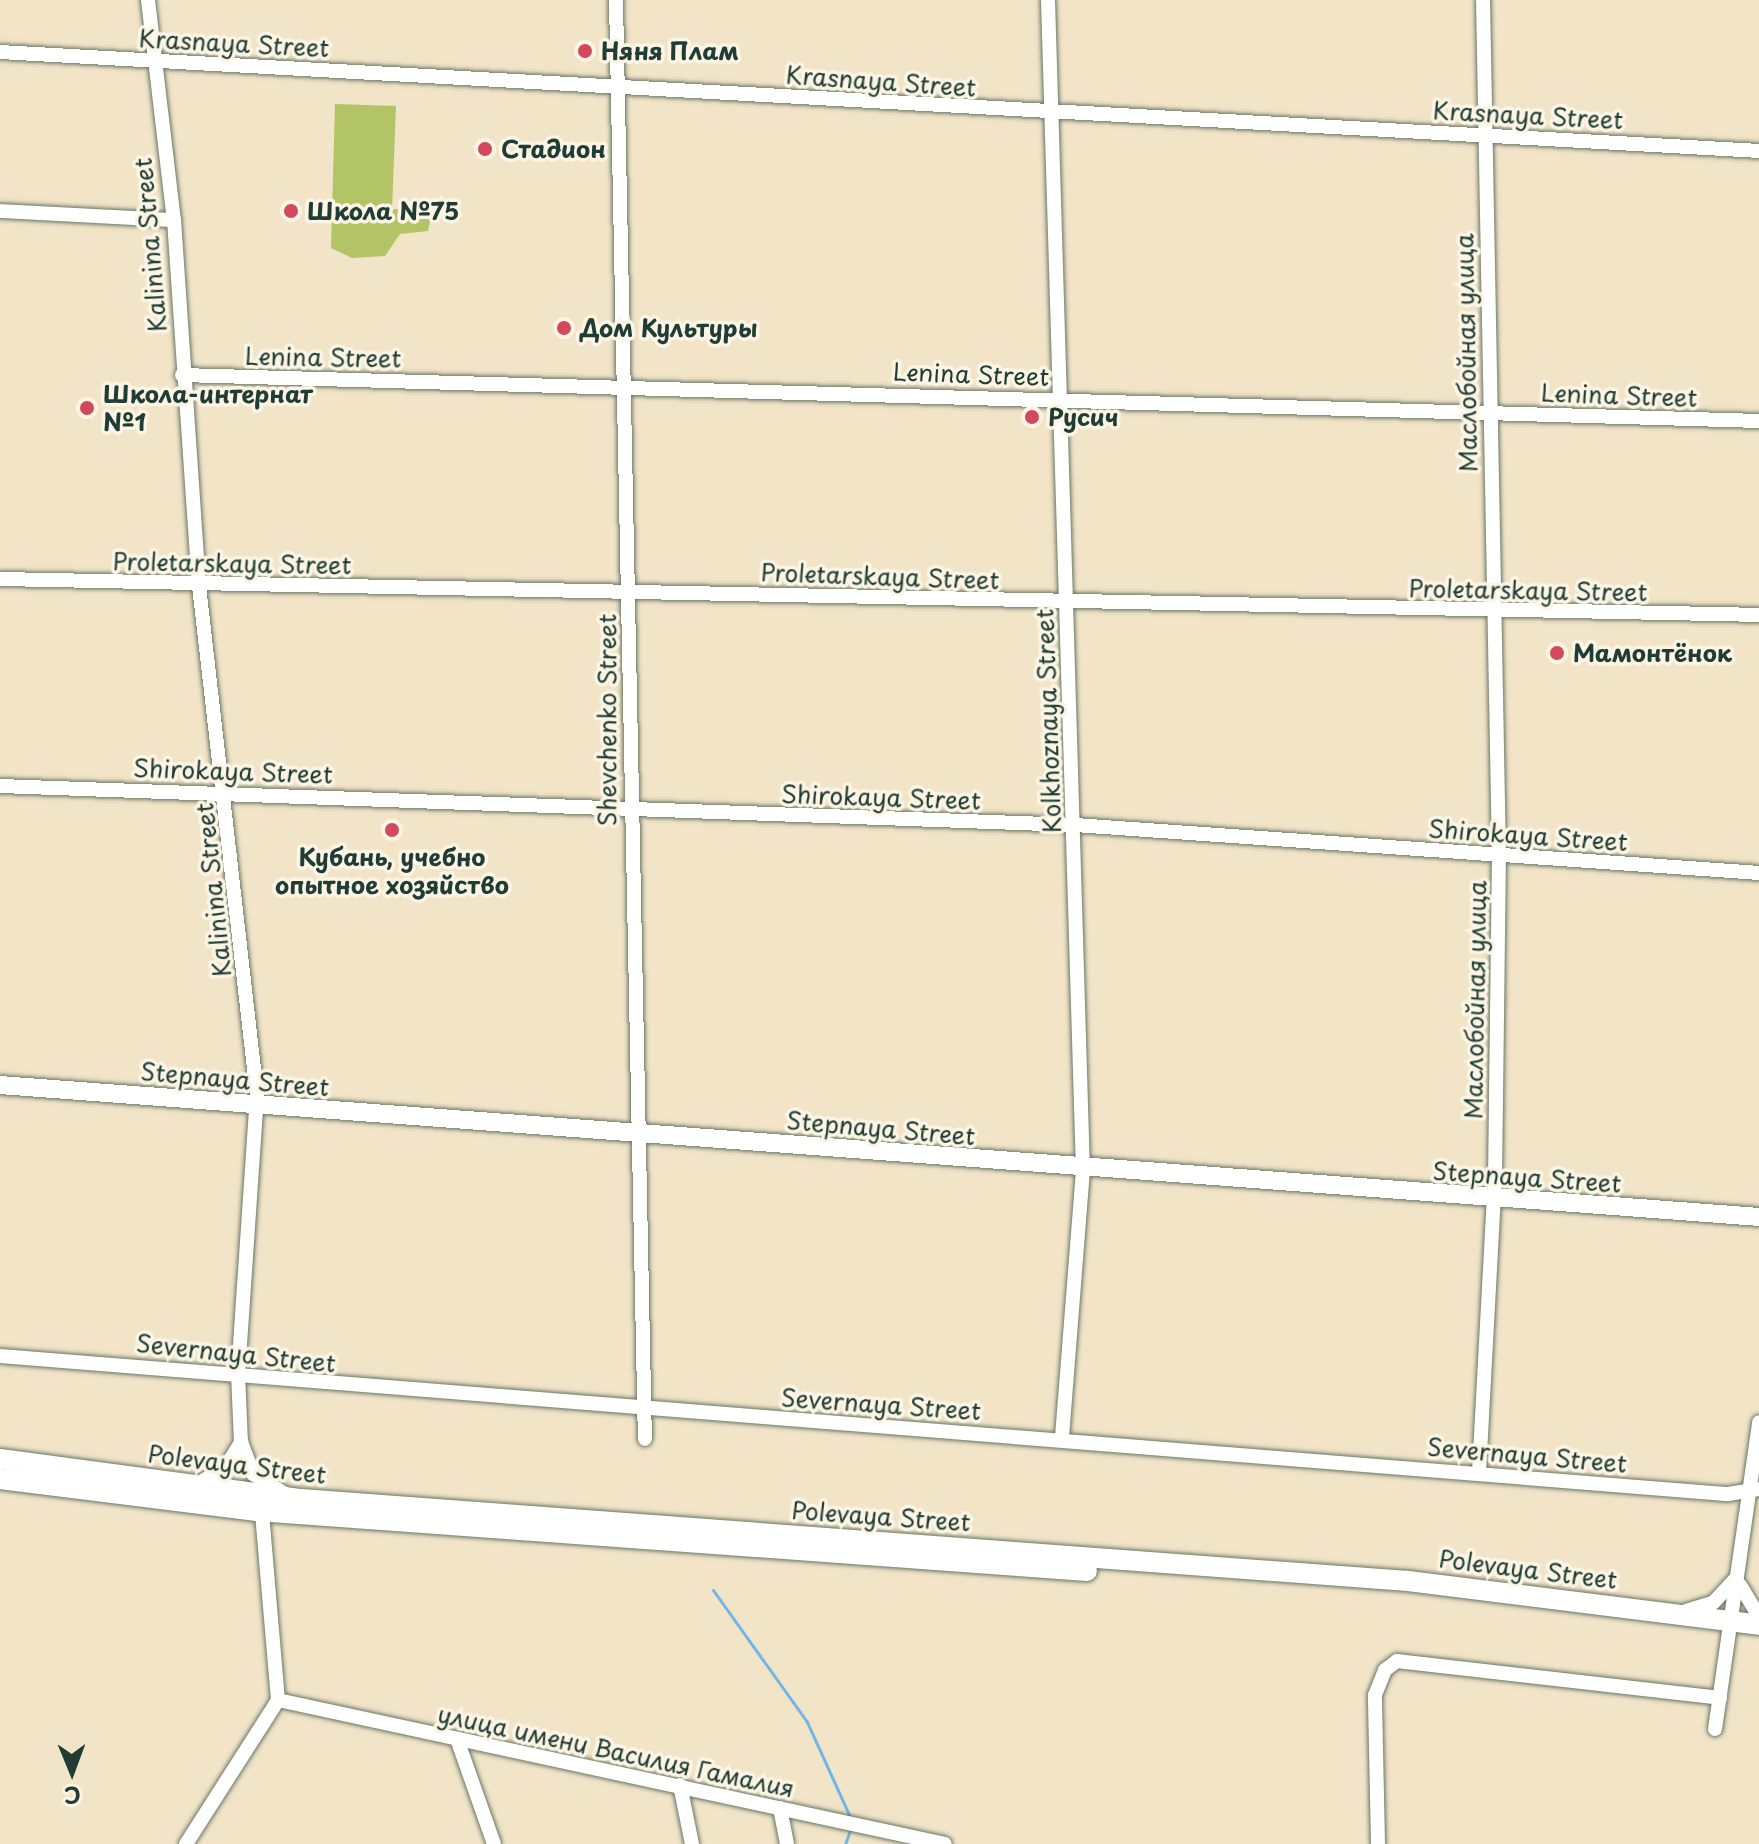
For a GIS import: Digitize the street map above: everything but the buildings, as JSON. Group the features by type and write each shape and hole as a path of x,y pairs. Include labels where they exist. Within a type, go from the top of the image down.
{"highway":[{"name":"Polevaya Street","path":"0,1459 177,1485 301,1499 1408,1581 1675,1614 1759,1637"},
{"name":"Polevaya Street","path":"0,1479 262,1512 1408,1593 1731,1627 1759,1625"}],"main road":[{"name":"Stepnaya Street","path":"0,1085 634,1132 1083,1170 1759,1217"}],"street":[{"name":"Kalinina Street","path":"148,0 174,220 182,375 199,586 257,1105 238,1374 241,1442"},
{"name":"Shevchenko Street","path":"616,0 622,386 629,590 628,806 639,1408 645,1439"},
{"name":"Kolkhoznaya Street","path":"1048,0 1046,113 1075,825 1083,1170 1062,1439"},
{"name":"Маслобойная улица","path":"1479,1472 1492,1198 1499,856 1495,613 1487,413 1483,0"},
{"name":"Krasnaya Street","path":"0,52 1046,113 1485,133 1759,151"},
{"path":"0,211 174,220"},
{"name":"Lenina Street","path":"182,375 1759,421"},
{"name":"Proletarskaya Street","path":"0,579 199,586 629,590 1495,613 1759,615"},
{"name":"Shirokaya Street","path":"0,786 628,806 1075,825 1759,873"},
{"name":"Severnaya Street","path":"0,1356 639,1408 1755,1490"},
{"path":"1715,1729 1738,1574 1755,1490 1759,1422"},
{"path":"177,1485 215,1477 241,1442"},
{"path":"241,1442 253,1474 301,1499"},
{"path":"186,1844 278,1700 262,1512"},
{"path":"1675,1614 1713,1603 1738,1574"},
{"path":"1738,1574 1741,1596 1759,1617"},
{"path":"1378,1844 1375,1695 1385,1670 1397,1661 1720,1698"},
{"name":"улица имени Василия Гамалия","path":"278,1700 945,1844"},
{"path":"457,1739 494,1844"},
{"path":"680,1785 692,1844"},
{"path":"780,1808 787,1844"},
{"path":"876,1829 881,1844"}],"green space":[{"path":"335,104 396,106 392,209 432,212 428,231 400,234 385,256 352,258 331,248"}],"waterway":[{"path":"713,1590 807,1722 851,1819"},
{"path":"845,1844 850,1830"}],"place":[{"name":"Няня Плам","path":"585,51"},
{"name":"Стадион","path":"485,149"},
{"name":"Школа №75","path":"291,211"},
{"name":"Дом Культуры","path":"564,328"},
{"name":"Школа-интернат №1","path":"87,408"},
{"name":"Русич","path":"1032,417"},
{"name":"Мамонтёнок","path":"1557,653"},
{"name":"Кубань, учебно опытное хозяйство","path":"392,830"}]}
